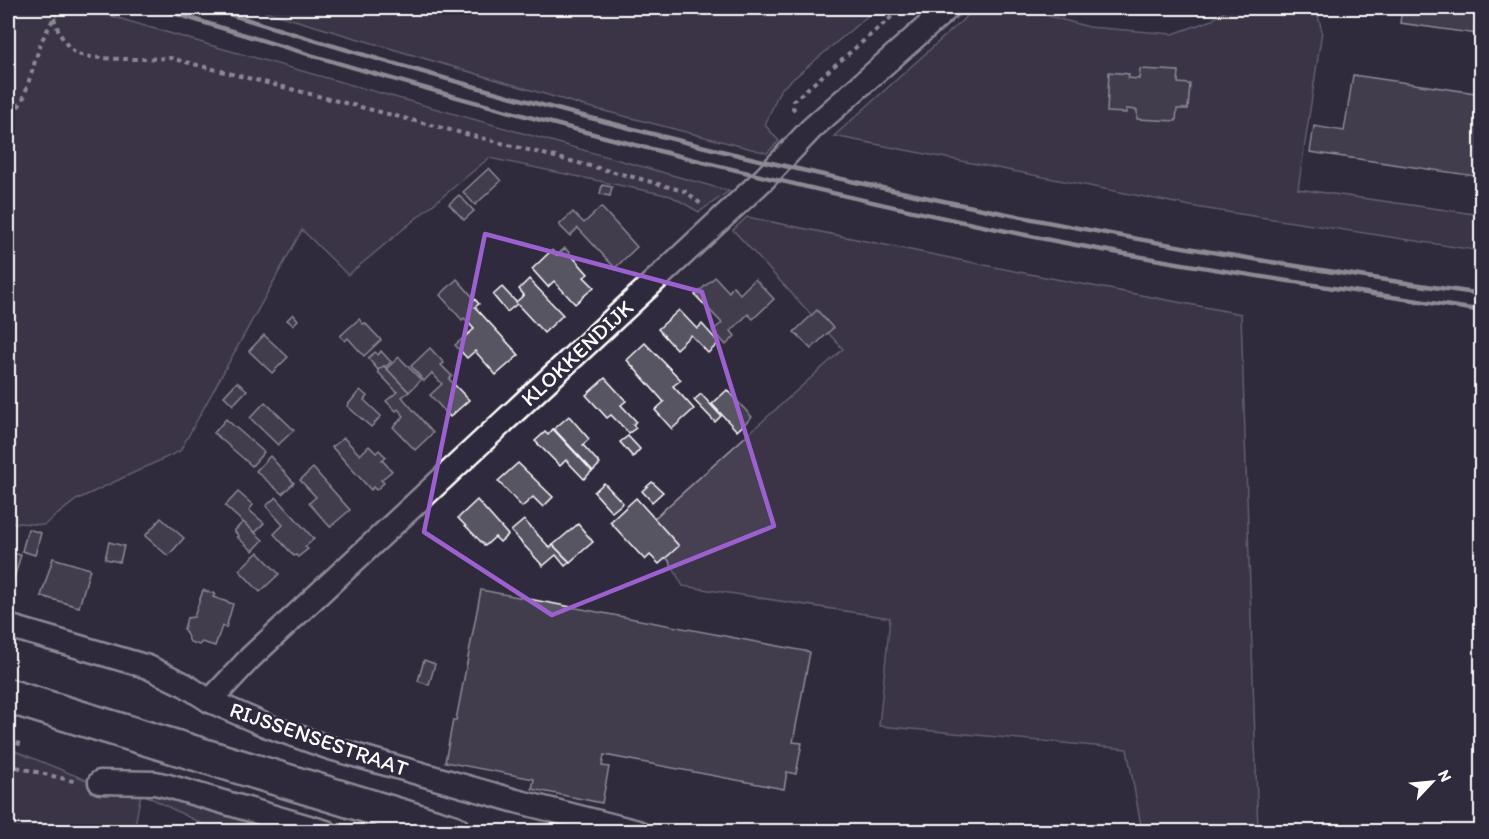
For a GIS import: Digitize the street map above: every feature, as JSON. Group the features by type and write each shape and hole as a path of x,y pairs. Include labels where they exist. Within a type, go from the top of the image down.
{"main road":[{"name":"RIJSSENSESTRAAT","path":"8,696 453,831"}],"street":[{"name":"KLOKKENDIJK","path":"210,701 251,657 719,221 778,165 811,129 948,8"},
{"name":"RIJSSENSESTRAAT","path":"8,626 148,667 185,685 210,701 266,725 330,748 516,801 638,831"},
{"path":"100,782 154,783 168,786 326,831"}],"path":[{"path":"8,122 23,100 41,42 59,8"},
{"path":"811,129 793,108 793,101 902,8"},
{"path":"54,18 59,35 77,54 118,59 170,58 625,175 687,192 719,221"},
{"path":"8,740 23,745"},
{"path":"8,765 76,782 100,782"}],"highlighted area":[{"path":"485,234 702,292 774,526 552,615 424,532"}],"shaded area":[{"path":"13,8 84,8 729,191 699,212 671,196 489,158 348,275 302,230 180,451 76,500 44,525 8,522 8,21"},
{"path":"254,8 877,8 780,90 765,125 779,141 767,153 585,106"},
{"path":"976,8 1020,8 1089,27 1173,34 1212,20 1229,8 1316,8 1322,31 1298,189 1481,215 1481,251 1201,208 834,136"},
{"path":"747,217 1241,314 1258,831 1142,831 1127,749 879,726 890,618 683,586 648,524 843,349 733,230"},
{"path":"8,748 113,791 165,794 303,831 216,831 141,793 134,831 8,831"}],"building":[{"path":"1402,8 1481,8 1477,34 1400,23"},
{"path":"1140,69 1179,71 1178,83 1190,84 1188,109 1177,109 1176,121 1137,119 1137,110 1126,109 1126,113 1107,112 1109,72 1129,74 1128,78 1139,79"},
{"path":"1353,75 1482,94 1482,177 1310,152 1314,126 1344,131"},
{"path":"489,168 501,181 475,205 463,192"},
{"path":"602,185 612,187 610,196 600,194"},
{"path":"459,195 474,211 464,220 449,204"},
{"path":"601,207 637,247 615,268 578,228 570,236 559,225 573,212 584,223"},
{"path":"565,248 588,274 584,277 594,287 575,304 554,281 548,287 532,269 552,250 557,255"},
{"path":"715,277 729,292 733,286 740,294 755,279 774,299 753,319 748,314 731,331 735,336 726,345 713,330 722,323 695,295"},
{"path":"457,279 479,304 475,307 519,355 496,375 475,351 467,358 455,345 474,329 464,318 462,320 440,295"},
{"path":"529,279 563,315 544,333 517,304 507,312 493,295 502,287 516,302 524,295 519,289"},
{"path":"679,310 697,329 702,324 719,343 708,353 691,335 676,349 658,329"},
{"path":"817,310 833,328 811,349 794,332"},
{"path":"293,314 298,320 293,325 287,320"},
{"path":"359,319 381,340 364,356 348,338 345,341 340,336"},
{"path":"264,335 288,357 272,373 249,351"},
{"path":"645,343 681,380 673,386 694,409 672,429 655,410 664,402 627,360"},
{"path":"430,348 444,363 441,365 452,376 449,379 469,400 450,417 430,395 442,384 432,373 424,381 411,366"},
{"path":"381,351 391,362 385,367 387,368 399,357 421,380 409,392 384,366 378,370 368,358 375,352 378,355"},
{"path":"384,366 409,392 402,397 433,433 415,450 393,427 404,416 386,401 397,392 378,372"},
{"path":"605,378 626,401 621,405 636,421 633,425 636,428 629,433 611,415 607,418 586,395"},
{"path":"237,382 247,390 233,405 224,396"},
{"path":"360,390 367,396 364,400 381,416 371,427 347,406"},
{"path":"727,390 752,417 737,431 712,404"},
{"path":"701,394 721,416 715,422 694,400"},
{"path":"265,402 294,430 278,445 250,418"},
{"path":"569,416 589,439 583,445 600,464 593,471 554,429"},
{"path":"226,419 264,452 252,466 214,433"},
{"path":"553,429 592,471 584,479 566,460 560,466 535,441 545,432 548,435"},
{"path":"628,436 640,449 633,457 620,442"},
{"path":"344,438 360,455 369,446 376,453 379,450 386,457 382,460 392,471 381,480 384,483 376,490 373,487 371,490 332,447"},
{"path":"270,456 294,483 282,494 256,471"},
{"path":"518,463 553,497 543,507 533,497 522,507 498,481"},
{"path":"313,468 350,510 330,527 309,503 316,497 300,480"},
{"path":"652,482 663,492 652,502 642,491"},
{"path":"604,483 623,503 612,512 594,492"},
{"path":"238,492 253,505 249,510 264,523 255,533 225,506"},
{"path":"276,497 314,539 305,547 308,549 298,557 294,556 274,534 283,525 266,506"},
{"path":"636,498 679,546 659,564 650,555 645,560 610,522"},
{"path":"477,500 508,535 500,542 495,537 485,546 458,518"},
{"path":"161,518 184,538 168,556 145,536"},
{"path":"524,520 550,548 553,545 570,562 565,566 556,555 543,566 511,531"},
{"path":"243,522 263,540 253,551 237,537 239,536 234,531"},
{"path":"578,524 593,542 570,562 553,545"},
{"path":"28,529 41,533 35,555 22,551"},
{"path":"109,542 124,546 120,562 105,559"},
{"path":"8,552 21,555 11,588 8,587"},
{"path":"258,552 279,574 260,592 239,570"},
{"path":"53,558 90,569 79,607 41,596"},
{"path":"203,590 215,594 213,597 233,604 226,628 222,626 215,646 202,642 199,645 190,642 184,629 187,618 194,617"},
{"path":"481,590 810,652 793,742 802,743 796,774 787,772 784,789 604,755 602,766 609,767 602,803 532,789 534,779 445,762 453,720 456,720"},
{"path":"424,660 435,664 429,685 418,681"}],"railway":[{"path":"158,8 489,106 824,191 1104,250 1482,311"},
{"path":"210,8 462,83 631,129 802,170 961,205 1109,234 1332,272 1482,294"}]}
